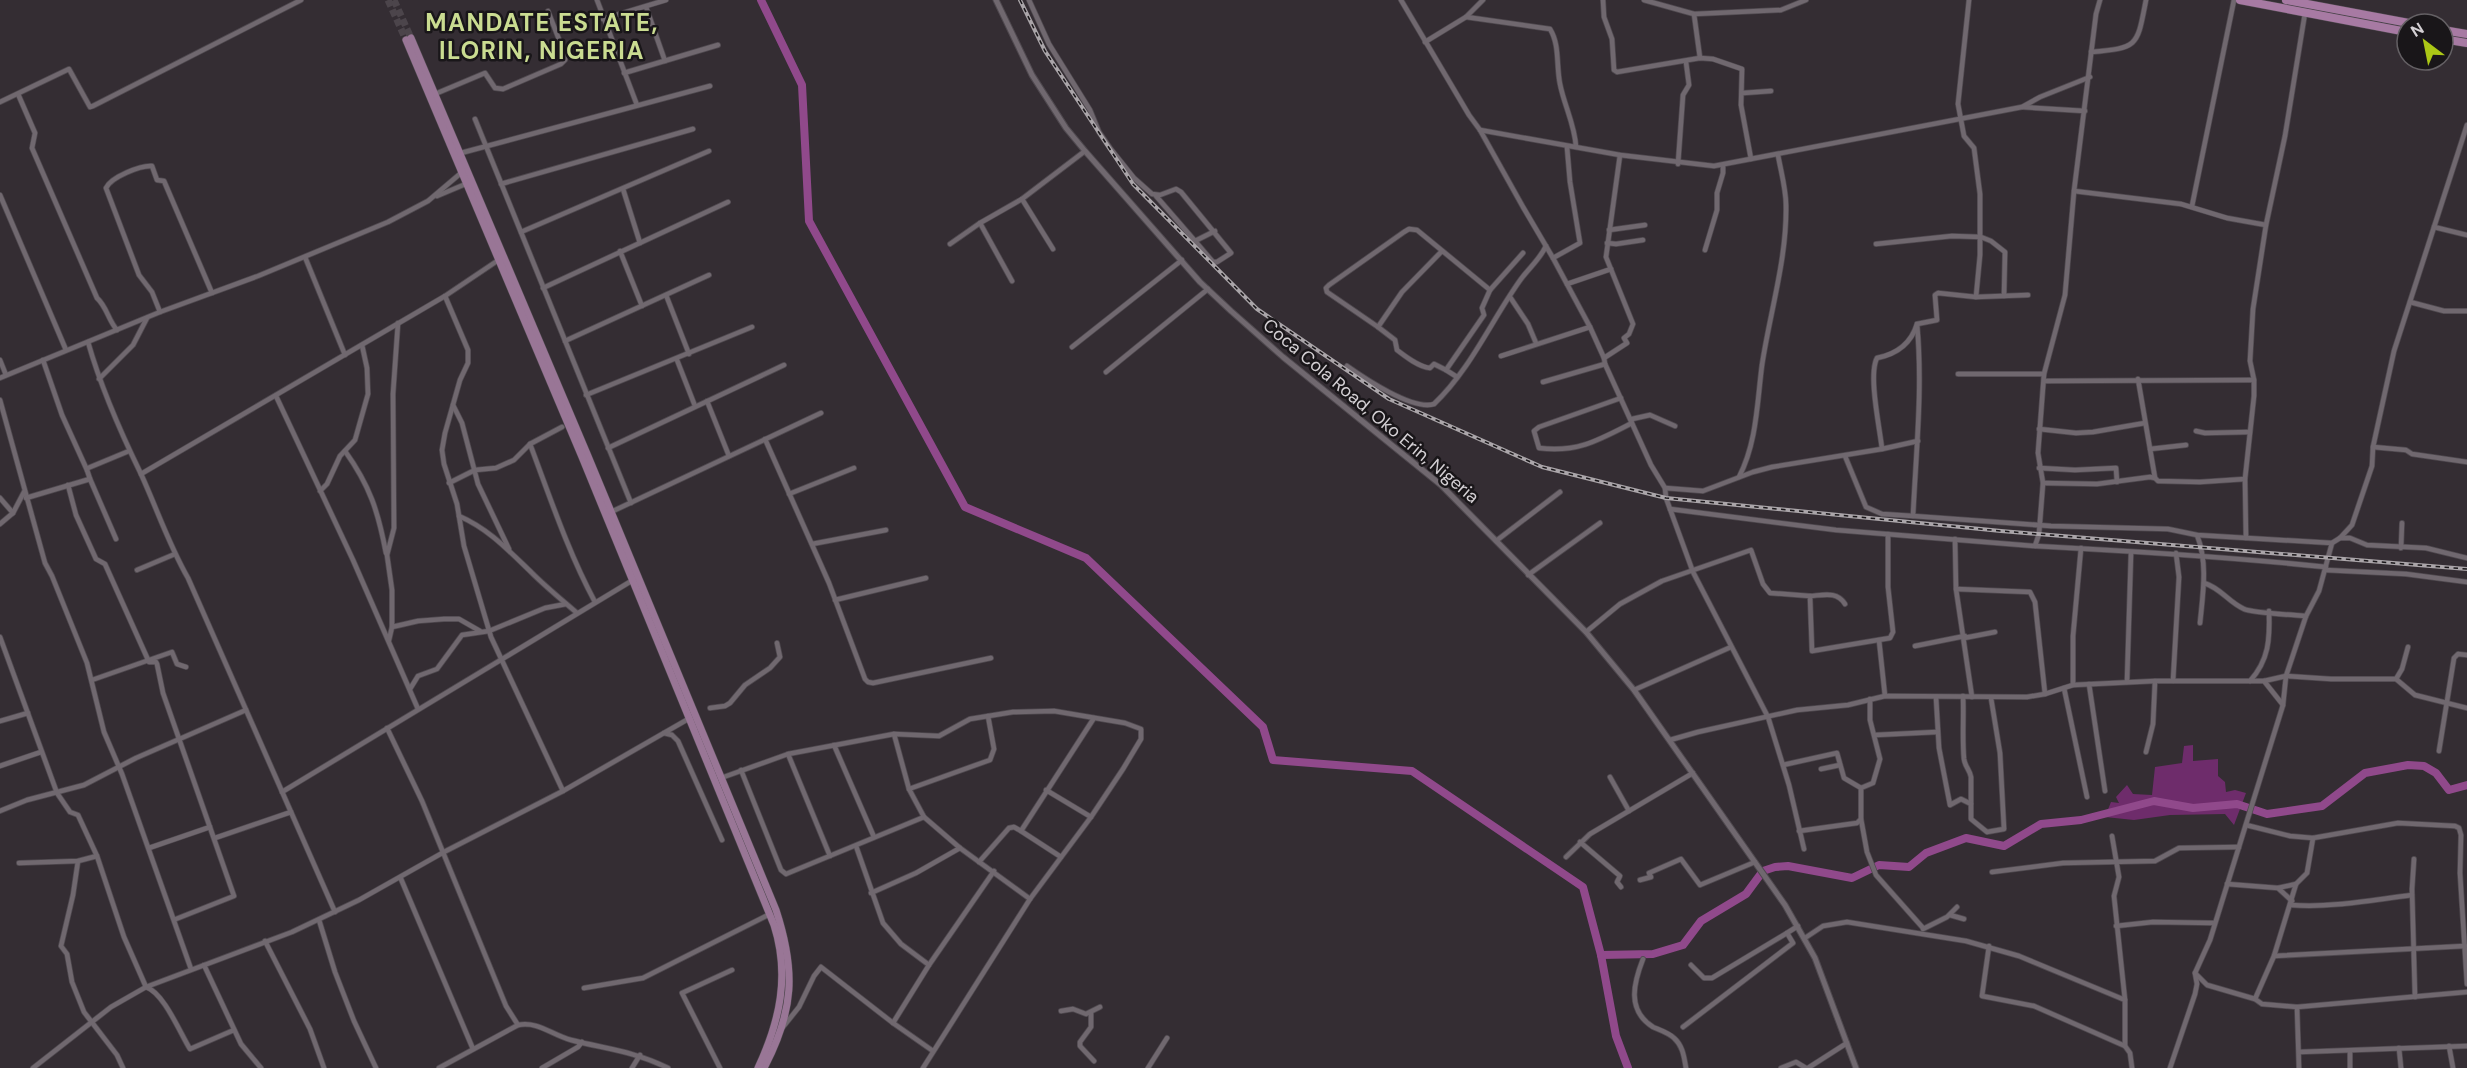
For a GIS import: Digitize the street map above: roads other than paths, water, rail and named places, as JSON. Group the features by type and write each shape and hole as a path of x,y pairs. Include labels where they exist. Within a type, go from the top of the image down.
{"highway":[{"path":"2240,0 2395,30"},
{"path":"2288,0 2395,20"}],"main road":[{"path":"469,182 462,172 409,39 461,153 469,182 500,259 633,580 721,778 776,910 786,943 790,969 788,999 781,1032 764,1068"},
{"path":"500,259 531,320 611,512 770,914 781,951 783,988 776,1024 758,1068"}],"street":[{"path":"0,102 69,69 90,107 93,106 301,0"},
{"path":"597,0 636,105"},
{"path":"603,19 666,0"},
{"name":"Coca Cola Road, Oko Erin, Nigeria","path":"996,0 1032,75 1060,119 1085,151 1208,289 1275,351 1441,485 1586,632 1634,690 1798,926 1815,958 1856,1068"},
{"path":"1029,0 1049,44 1090,110 1101,136 1134,178 1152,194 1158,197 1213,262 1231,253 1179,190 1160,195 1152,194"},
{"path":"1401,0 1469,116 1480,130 1590,327 1652,465 1665,488 1666,498 1693,572 1768,717 1783,765 1804,849"},
{"path":"1425,42 1466,17 1484,0"},
{"path":"1603,0 1604,17 1612,39 1614,70 1617,72 1700,58 1713,58 1742,69 1741,105 1752,159"},
{"path":"1644,0 1694,14 1781,10 1806,0"},
{"path":"1969,0 1958,104 1964,136 1974,148 1980,194 1981,237 1976,297"},
{"path":"2034,546 2037,543 2040,525 2043,483 2039,468 2039,429 2044,374 2064,295 2074,190 2090,77 2091,52 2100,0"},
{"path":"2091,52 2121,50 2133,43 2140,30 2146,0"},
{"path":"2192,206 2234,0"},
{"path":"646,7 665,61"},
{"path":"435,94 485,73 495,88 503,89 561,63 565,60 565,55 548,11"},
{"path":"2246,538 2245,479 2254,380 2250,361 2253,309 2305,12"},
{"path":"1694,14 1700,58"},
{"path":"1466,17 1550,28 1555,37 1560,84 1575,133 1576,147"},
{"path":"624,73 718,45"},
{"path":"1678,164 1683,95 1689,85 1686,62"},
{"path":"1480,130 1567,147 1678,164 1723,165 2022,106 2090,77"},
{"path":"461,153 710,86"},
{"path":"1743,93 1771,91"},
{"path":"18,94 35,133 32,148 97,298 104,304 109,319 117,330"},
{"path":"2022,106 2085,111"},
{"path":"475,119 631,503"},
{"path":"1845,456 1866,507 1882,514 2040,525 2168,529 2197,535 2331,543 2340,538 2352,525 2372,466 2373,447 2394,351 2467,125"},
{"path":"501,184 693,129"},
{"path":"1553,258 1580,243 1567,147"},
{"path":"521,232 709,151"},
{"path":"950,244 980,223 1022,199 1085,151"},
{"path":"1604,358 1627,343 1624,338 1629,334 1633,324 1606,257 1620,155"},
{"path":"1739,477 1752,445 1764,354 1773,317 1773,298 1782,249 1786,206 1778,155"},
{"path":"160,312 152,292 139,275 106,188 112,180 147,165 152,166 157,180 164,181 172,196 179,218 212,293"},
{"path":"1705,250 1717,210 1717,193 1723,165"},
{"path":"435,196 462,172"},
{"path":"0,378 160,312 305,257 409,212 435,196 469,182"},
{"path":"622,189 640,243"},
{"path":"2074,190 2192,206 2227,218 2266,225"},
{"path":"0,195 66,350"},
{"path":"1022,199 1053,249"},
{"path":"543,288 728,202"},
{"path":"980,223 1012,281"},
{"path":"1609,230 1645,225"},
{"path":"2434,227 2467,235"},
{"path":"1457,377 1434,364 1430,368 1425,368 1402,354 1397,350 1395,340 1330,295 1326,288 1409,229 1417,230 1490,290"},
{"path":"1196,241 1215,231"},
{"path":"1876,244 1952,236 1981,237 1991,241 2005,252 2004,296"},
{"path":"1607,243 1643,240"},
{"path":"1347,366 1380,388 1431,406 1438,401 1457,377 1522,278 1541,256 1546,246"},
{"path":"620,251 642,306"},
{"path":"1378,327 1402,291 1442,251"},
{"path":"1446,370 1484,315 1482,308 1490,290 1523,254"},
{"path":"305,257 345,355"},
{"path":"141,474 445,296 500,259"},
{"path":"1072,347 1182,260"},
{"path":"1567,284 1611,269"},
{"path":"565,341 709,275"},
{"path":"1106,372 1208,289"},
{"path":"1917,324 1937,320 1934,298 1938,293 1976,297 2028,295"},
{"path":"666,295 689,354"},
{"path":"445,296 468,351 468,363 453,405 442,450 449,483 489,631 562,791"},
{"path":"1510,297 1528,324 1536,344"},
{"path":"2410,302 2444,310 2467,311"},
{"path":"99,379 133,345 147,318"},
{"path":"387,555 394,528 393,394 398,323"},
{"path":"1913,516 1920,353 1917,324"},
{"path":"1882,449 1875,396 1874,364 1877,358 1893,355 1913,338 1917,324"},
{"path":"586,396 752,327"},
{"path":"1501,356 1590,327"},
{"path":"88,342 99,379 129,452 188,578 335,912"},
{"path":"321,491 345,451 355,440 368,394 367,368 362,345"},
{"path":"0,360 6,375"},
{"path":"43,360 62,415 116,539"},
{"path":"677,360 695,406"},
{"path":"1543,382 1605,364"},
{"path":"608,448 784,365"},
{"path":"1958,374 2044,374"},
{"path":"2138,379 2155,478"},
{"path":"2044,381 2254,380"},
{"path":"276,396 389,640 418,709"},
{"path":"1622,398 1539,427 1534,431 1534,438 1539,448 1562,450 1595,441 1632,421 1650,415 1675,426"},
{"path":"0,400 45,563 74,627 92,680 104,732 176,920 191,969"},
{"path":"707,401 729,456"},
{"path":"453,405 462,423 478,484 509,549"},
{"path":"611,512 821,413"},
{"path":"2039,429 2076,433 2145,423"},
{"path":"449,483 475,470 496,468 514,460 530,444 562,427"},
{"path":"2196,431 2205,434 2250,432"},
{"path":"765,439 812,544 868,682 991,658"},
{"path":"1665,488 1703,491 1753,472 1918,441"},
{"path":"530,444 555,512 564,529 576,567 595,602"},
{"path":"2150,448 2186,445"},
{"path":"2373,447 2406,450 2412,454 2467,462"},
{"path":"345,451 359,471 375,505 387,555 392,590 392,627 389,640"},
{"path":"87,470 129,452"},
{"path":"1746,464 1753,472"},
{"path":"789,494 854,468"},
{"path":"2039,468 2075,470 2116,468 2117,483"},
{"path":"2043,483 2117,483 2155,478 2158,481 2181,482 2245,479"},
{"path":"26,498 90,479"},
{"path":"69,485 76,515 96,559 105,564 148,662"},
{"path":"0,524 13,513 25,489"},
{"path":"1496,541 1560,492"},
{"path":"0,498 13,513"},
{"path":"1670,509 1887,534 2131,553 2203,555 2467,582"},
{"path":"459,516 479,525 509,549 577,613"},
{"path":"1528,574 1600,523"},
{"path":"2401,548 2402,523"},
{"path":"812,544 886,530"},
{"path":"1810,596 1812,651 1890,638 1893,632 1887,566 1887,534"},
{"path":"2197,535 2203,555 2204,583 2200,623"},
{"path":"2340,538 2350,538 2367,545 2426,548 2467,558"},
{"path":"1955,539 1956,589 1972,698"},
{"path":"2170,1068 2195,994 2197,984 2195,973 2214,924 2283,705 2286,676 2306,616 2319,591 2331,543"},
{"path":"2073,685 2073,636 2081,548"},
{"path":"1586,632 1635,595 1662,581 1751,550 1763,584 1770,593 1836,595 1845,604"},
{"path":"2127,682 2131,553"},
{"path":"2173,681 2179,577 2176,553"},
{"path":"137,570 175,554"},
{"path":"835,600 926,578"},
{"path":"282,792 633,580"},
{"path":"2204,583 2220,589 2242,609 2306,616"},
{"path":"1956,589 2030,592 2035,602 2045,694"},
{"path":"410,689 418,676 437,669 462,635 489,631 545,608 566,604"},
{"path":"2250,681 2266,659 2270,637 2269,611"},
{"path":"392,627 418,621 444,619 459,620 481,632"},
{"path":"1915,646 1995,632"},
{"path":"0,637 57,793 70,812 78,815 97,856 124,937 146,987 152,989 168,1010 190,1049 234,1030"},
{"path":"1879,640 1885,696"},
{"path":"710,708 725,706 746,685 776,663 780,657 777,644"},
{"path":"2396,679 2402,669 2408,647"},
{"path":"1634,690 1731,648"},
{"path":"92,680 172,652 177,664 186,667"},
{"path":"2439,750 2454,658 2458,654 2467,655"},
{"path":"148,662 157,664 164,693 234,897 176,920"},
{"path":"1670,740 1797,710 1848,705 1885,696 1991,698 2045,694 2073,685 2127,682 2264,681 2286,676 2396,679 2415,695 2467,708"},
{"path":"2146,752 2153,724 2155,681"},
{"path":"2264,681 2283,705"},
{"path":"2089,684 2105,791"},
{"path":"2064,688 2086,797"},
{"path":"1963,696 1964,756 1965,767 1970,772 1971,819 1987,832 2004,829 2000,753 1991,698"},
{"path":"1935,697 1937,732 1950,805 1961,799 1971,804"},
{"path":"1860,788 1873,783 1879,768 1880,759 1870,720 1870,699"},
{"path":"0,811 27,800 84,785 181,738 246,710"},
{"path":"721,778 788,754 894,734 939,735 970,719 988,716 1041,710 1125,723 1141,729 1143,732 1136,748 1091,817 1030,899 923,1068"},
{"path":"0,721 28,712"},
{"path":"909,789 990,760 994,749 988,716"},
{"path":"33,1068 111,1007 146,987 319,920 401,879 444,852 562,791 693,717"},
{"path":"1021,831 1094,718"},
{"path":"387,728 444,852 506,1006 518,1026"},
{"path":"1875,735 1937,732"},
{"path":"664,733 672,735 678,741 722,840"},
{"path":"894,734 909,789 924,817 960,848 1030,899"},
{"path":"834,746 873,837"},
{"path":"0,766 41,752"},
{"path":"1783,765 1834,753 1838,755 1844,778 1860,788"},
{"path":"788,754 830,856"},
{"path":"1821,769 1840,765"},
{"path":"741,770 783,873 786,874 924,817"},
{"path":"1566,857 1580,842 1693,773"},
{"path":"1610,777 1629,811"},
{"path":"1860,788 1861,819 1867,852 1876,876 1923,928 1923,934"},
{"path":"1046,790 1091,817"},
{"path":"215,838 291,812"},
{"path":"1799,831 1857,823 1861,819"},
{"path":"2246,825 2290,836 2313,838 2398,824 2459,828 2467,984"},
{"path":"149,848 210,827"},
{"path":"979,862 1009,828 1014,827 1061,857"},
{"path":"2461,836 2467,833"},
{"path":"2112,836 2119,877 2114,896 2125,1000 2125,1046"},
{"path":"2255,999 2274,956 2278,936 2296,884 2307,873 2313,838"},
{"path":"1580,842 1620,876 1617,882 1621,887"},
{"path":"856,846 883,923 901,944 929,965"},
{"path":"1992,872 2063,863 2155,861 2179,848 2239,847"},
{"path":"871,892 916,873 960,848"},
{"path":"19,863 78,861 97,856"},
{"path":"1640,880 1651,877 1649,873 1680,859 1700,885 1757,865"},
{"path":"2414,859 2412,895 2415,997"},
{"path":"78,861 62,946 67,954 72,982 84,1012 117,1055 123,1068"},
{"path":"893,1023 929,965 994,871"},
{"path":"401,879 473,1049"},
{"path":"2227,884 2278,888 2296,884"},
{"path":"2278,888 2291,903 2333,905 2412,895"},
{"path":"1923,928 1950,915 1957,907"},
{"path":"584,988 649,976 770,914"},
{"path":"1950,915 1964,919"},
{"path":"319,920 350,1011 376,1068"},
{"path":"1805,938 1823,926 1847,922 1989,946 2125,1000"},
{"path":"2116,926 2174,922 2214,924"},
{"path":"1691,964 1704,978 1712,978 1798,926"},
{"path":"1683,1027 1793,943 1787,933"},
{"path":"265,941 310,1029 324,1068"},
{"path":"1989,946 1982,996 2034,1006 2125,1046 2130,1053 2132,1068"},
{"path":"2274,956 2332,951 2362,953 2414,947 2465,946"},
{"path":"1643,959 1633,991 1640,1013 1651,1025 1673,1037 1682,1048 1686,1068"},
{"path":"204,965 234,1030 244,1048 261,1068"},
{"path":"781,1032 790,1016 800,1007 814,976 821,968 933,1051"},
{"path":"720,1068 682,993 732,970"},
{"path":"2195,973 2207,985 2255,999 2262,1004 2297,1007 2467,992"},
{"path":"2195,994 2207,985"},
{"path":"1061,1011 1073,1009 1086,1014 1100,1007"},
{"path":"2297,1007 2299,1068"},
{"path":"1091,1013 1091,1027 1080,1042 1083,1050 1094,1061"},
{"path":"439,1068 518,1026 529,1023 570,1040 640,1054 668,1068"},
{"path":"1148,1068 1167,1038"},
{"path":"542,1068 578,1047 582,1042"},
{"path":"1781,1068 1796,1062 1807,1068 1847,1043"},
{"path":"2299,1052 2467,1046"},
{"path":"2449,1047 2453,1068"},
{"path":"2399,1048 2402,1068"},
{"path":"2350,1051 2350,1068"},
{"path":"632,1068 640,1054"}],"waterway":[{"path":"761,0 802,85 809,221 965,507 1086,558 1263,727 1273,760 1412,771 1583,887 1601,955 1616,1036 1628,1068"},
{"path":"1601,955 1653,954 1683,945 1701,921 1746,894 1763,871 1775,867 1788,866 1852,878 1879,865 1909,867 1926,853 1966,838 2004,846 2041,824 2081,820 2154,801 2193,808 2237,804 2267,814 2322,806 2365,773 2408,765 2424,766 2436,773 2449,790 2467,785"}],"tunnel":[{"path":"388,0 406,40"},
{"path":"394,0 411,38"}],"railway":[{"path":"1020,0 1045,51 1133,184 1257,309 1389,399 1542,467 1666,498 2001,531 2467,569"}],"district":[{"name":"MANDATE ESTATE, ILORIN, NIGERIA","path":"542,37"}]}
